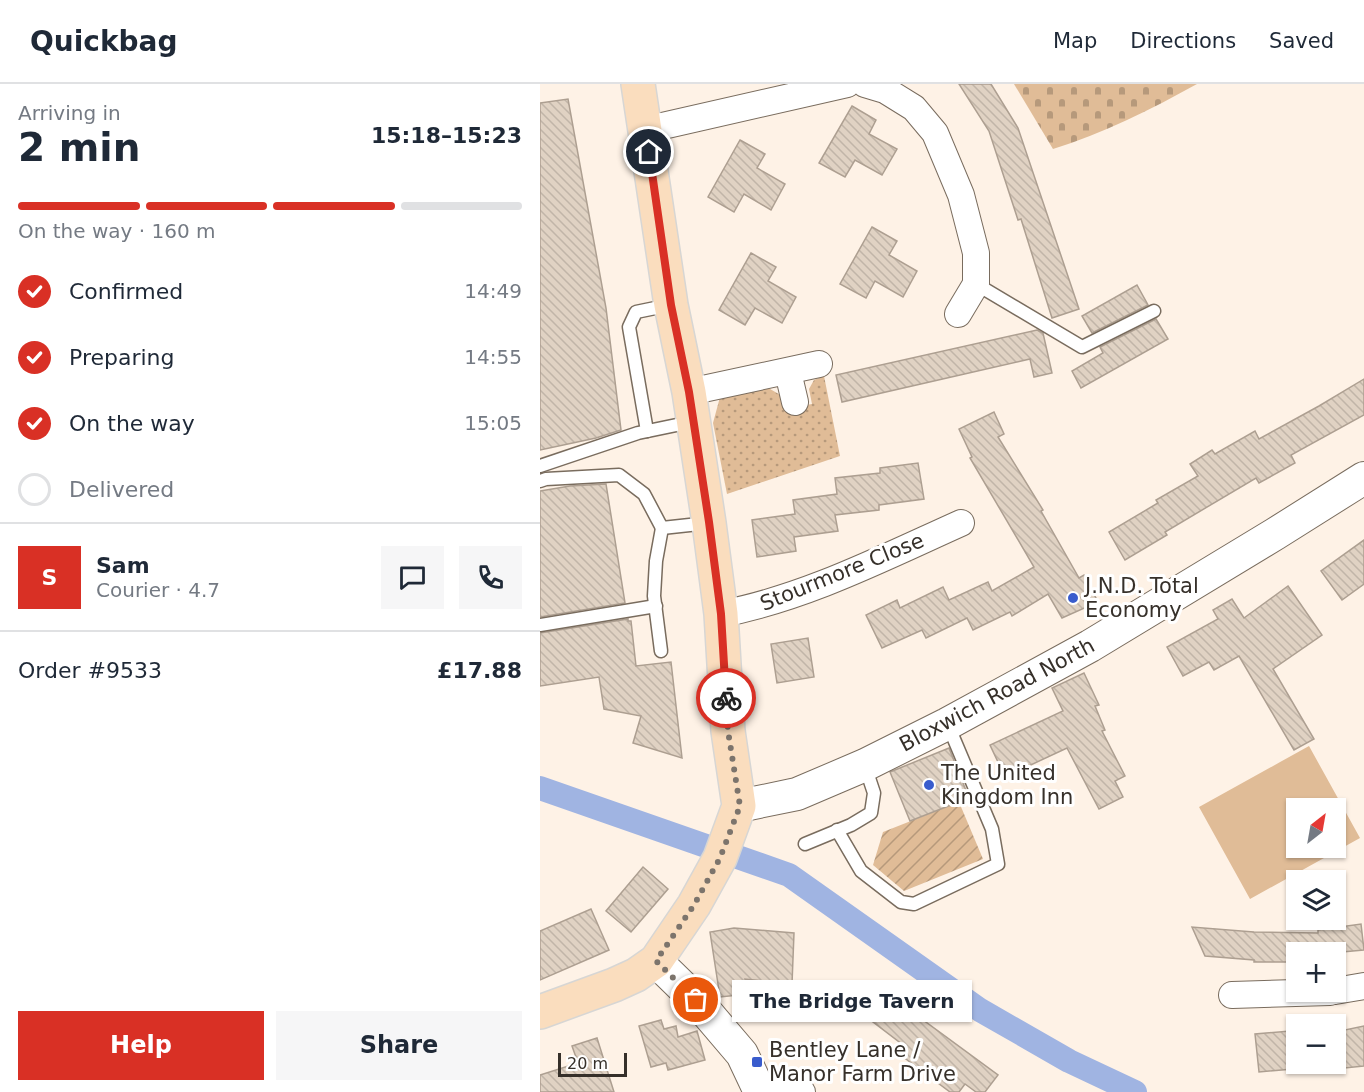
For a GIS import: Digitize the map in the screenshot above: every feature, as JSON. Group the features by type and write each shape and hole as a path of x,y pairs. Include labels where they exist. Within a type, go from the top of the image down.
{"main road":[{"path":"540,1012 621,982 656,961 694,905 720,858 737,814 728,731 721,614 709,522 691,407 671,305 638,84"}],"street":[{"path":"645,130 847,84"},
{"path":"865,84 885,90 914,108 936,133 961,195 976,252 976,284 958,314"},
{"path":"691,407 788,372 819,364"},
{"path":"788,372 795,402"},
{"name":"Bloxwich Road North","path":"737,814 797,794 864,765 948,724 1090,646 1364,478"},
{"name":"Stourmore Close","path":"721,614 754,607 841,577 961,523"},
{"path":"656,961 696,1000 742,1054 760,1091 775,1088 802,1092"},
{"path":"1346,989 1364,986"},
{"path":"1233,995 1286,993"}],"lane":[{"path":"976,284 1082,347 1154,311"},
{"path":"647,431 629,327 636,312 671,305"},
{"path":"540,466 647,431 691,407"},
{"path":"540,481 619,475 644,494 662,528 656,561 654,596 662,651"},
{"path":"662,528 709,522"},
{"path":"540,625 656,606"},
{"path":"837,830 861,871 901,902 914,904 998,864 992,829 948,724"},
{"path":"805,844 871,813 874,794 864,765"}],"green space":[{"path":"1014,84 1197,84 1126,120 1053,149"},
{"path":"824,376 840,456 727,494 713,423 720,397 765,386 782,396 788,408 812,404 809,389 814,380"},
{"path":"1309,746 1338,798 1286,798 1286,858 1324,858 1302,870 1286,870 1286,879 1250,899 1199,807"},
{"path":"959,802 983,859 904,891 873,865 883,832"},
{"path":"1346,813 1360,838 1346,846"}],"building":[{"path":"959,84 991,84 1018,128 1079,309 1052,318 1021,219 1018,220 989,131"},
{"path":"568,99 606,308 621,430 540,450 540,103"},
{"path":"852,106 876,120 869,134 897,149 882,175 855,160 845,177 819,163"},
{"path":"740,140 765,154 757,168 785,184 771,210 744,194 734,212 708,197"},
{"path":"872,227 897,241 889,255 917,271 903,297 875,281 866,298 840,284"},
{"path":"751,253 776,267 768,281 796,297 782,323 755,308 745,325 719,310"},
{"path":"1137,285 1148,305 1092,333 1082,316"},
{"path":"1156,319 1168,339 1081,388 1072,371 1103,353 1100,347"},
{"path":"1037,330 1043,333 1052,373 1034,377 1030,359 842,402 836,375"},
{"path":"1364,379 1364,415 1291,455 1295,463 1259,483 1256,478 1165,532 1167,535 1125,560 1109,532 1158,503 1156,500 1198,476 1190,464 1212,450 1215,454 1255,431 1259,439"},
{"path":"994,412 1004,434 998,437 1043,510 1041,511 1079,578 1084,575 1098,602 1062,618 1048,594 1012,616 1010,612 973,630 967,618 926,638 922,630 882,648 866,615 897,600 900,608 943,587 949,600 988,582 992,591 1034,567 970,458 972,457 959,429"},
{"path":"918,463 924,499 879,505 879,510 835,515 838,531 794,537 796,551 757,557 752,520 795,514 793,500 837,494 835,478 880,473 880,468"},
{"path":"606,484 625,603 540,617 540,491 570,486"},
{"path":"1364,540 1364,584 1342,600 1321,571"},
{"path":"1288,586 1322,635 1273,669 1314,739 1294,750 1239,656 1214,670 1209,662 1183,676 1167,647 1218,619 1213,610 1232,599 1244,618"},
{"path":"628,619 631,621 636,666 671,662 682,758 633,743 641,716 604,709 599,677 540,686 540,633"},
{"path":"808,638 814,677 777,683 771,644"},
{"path":"1084,673 1099,705 1095,706 1105,730 1102,731 1125,776 1115,781 1123,797 1099,809 1067,748 1005,777 990,745 1063,711 1052,688"},
{"name":"The United Kingdom Inn","path":"949,748 969,798 910,821 890,772"},
{"path":"643,867 668,889 631,932 606,911"},
{"path":"591,909 609,950 540,980 540,931"},
{"path":"1361,924 1364,950 1346,952 1346,942 1286,942 1286,962 1254,962 1254,960 1205,956 1192,927 1254,932 1318,933 1318,930 1346,930 1346,926"},
{"path":"734,928 794,933 792,984 745,979 748,994 720,997 710,932"},
{"path":"870,981 998,1075 985,1092 976,1092 965,1084 959,1092 950,1092 902,1056 907,1048 852,1006"},
{"path":"661,1020 664,1029 676,1026 678,1037 697,1031 705,1060 668,1070 666,1063 651,1067 639,1026"},
{"path":"1364,1026 1364,1066 1346,1068 1346,1030"},
{"path":"1286,1031 1286,1070 1259,1072 1255,1034"},
{"path":"597,1038 614,1092 540,1092 540,1075 578,1063 572,1046"}],"waterway":[{"path":"540,788 789,875 980,1010 1069,1061 1135,1092"}],"way so far":[{"path":"696,1000 656,961 694,905 720,858 740,806 728,731 726,698"}],"place":[{"name":"J.N.D. Total Economy","path":"1073,598"},
{"name":"The United Kingdom Inn","path":"929,785"},
{"name":"The Bridge Tavern","path":"696,1000"},
{"name":"Bentley Lane / Manor Farm Drive","path":"757,1062"}],"route":[{"path":"649,152 671,305 689,392 709,522 721,614 726,698"}]}
